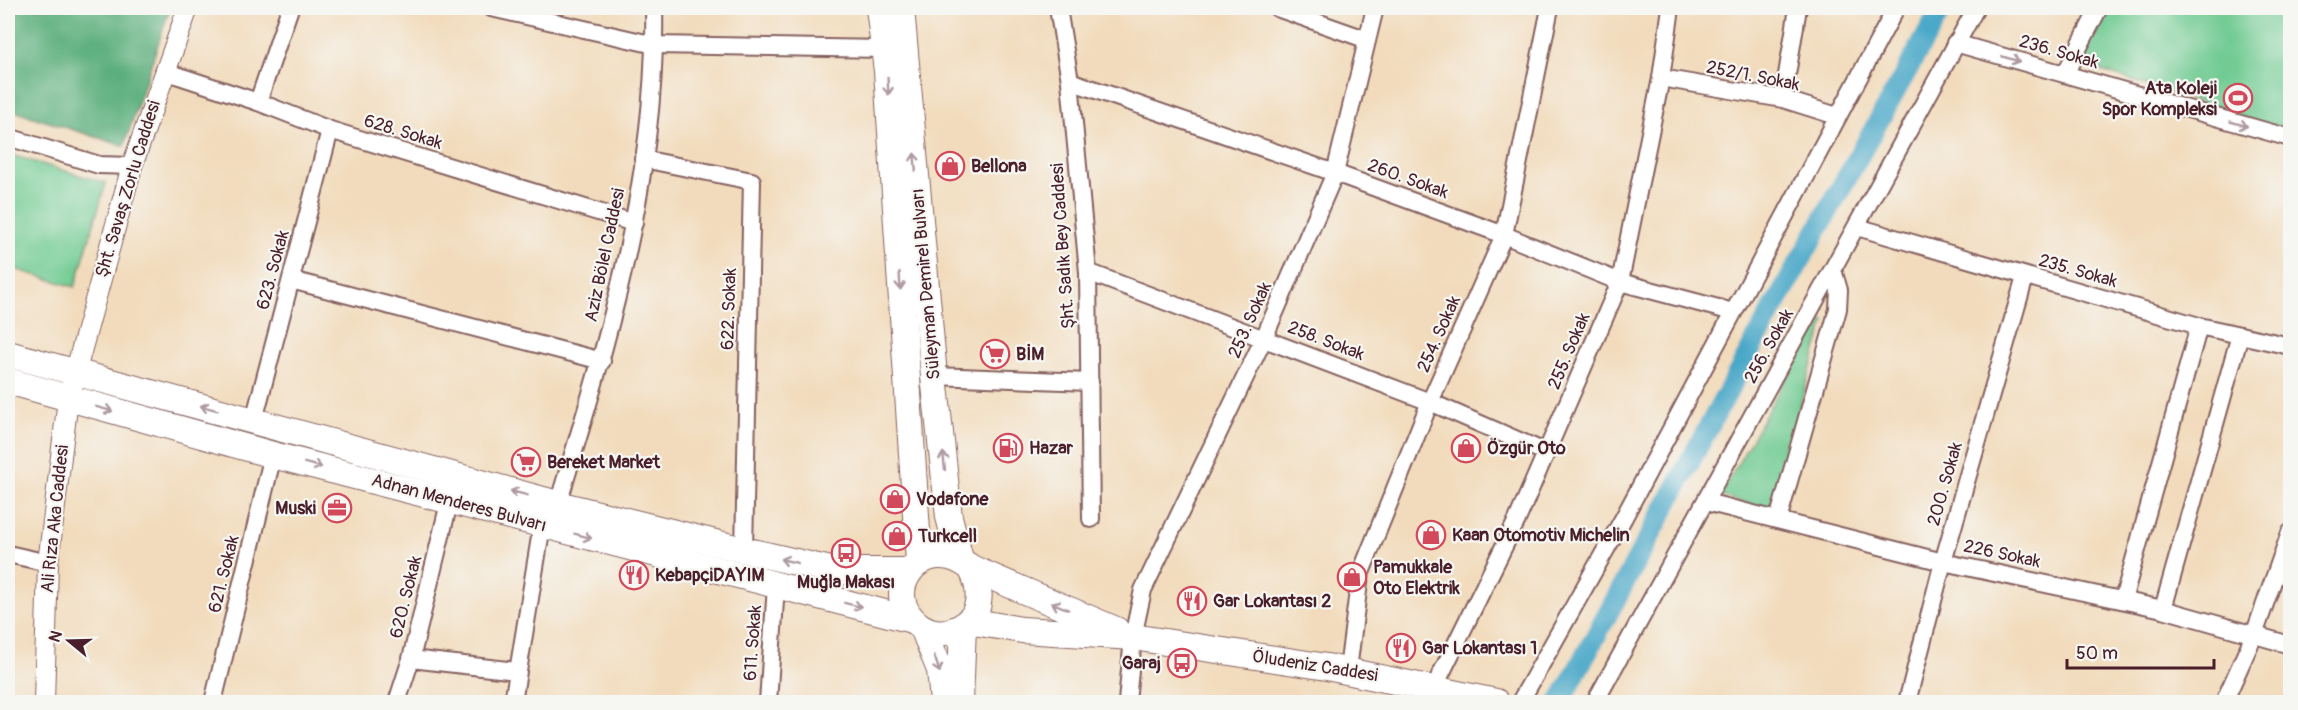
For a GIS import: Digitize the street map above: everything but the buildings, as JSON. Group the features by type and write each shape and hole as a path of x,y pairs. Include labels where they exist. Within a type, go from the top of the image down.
{"main road":[{"name":"Süleyman Demirel Bulvarı","path":"879,8 884,49 914,566"},
{"name":"Süleyman Demirel Bulvarı","path":"901,8 934,376 950,517 965,564"},
{"name":"Adnan Menderes Bulvarı","path":"8,354 558,504 835,571 914,566 932,556 946,555 1133,638"},
{"name":"Adnan Menderes Bulvarı","path":"8,381 273,455 450,499 917,624 936,633 950,632 966,624 1133,638"},
{"path":"960,702 966,624 974,614 980,599 979,583 965,564"},
{"path":"914,566 904,583 902,596 940,670 943,702"},
{"name":"Öludeniz Caddesi","path":"1133,638 1348,670 1496,702"}],"street":[{"name":"Şht. Savaş Zorlu Caddesi","path":"74,373 132,166 188,8"},
{"path":"258,102 290,8"},
{"path":"491,8 655,45 884,49"},
{"name":"Aziz Bölel Caddesi","path":"558,504 602,361 634,223 644,159 655,45 654,8"},
{"name":"Şht. Sadık Bey Caddesi","path":"1058,8 1070,81 1088,272 1091,519"},
{"path":"1277,8 1365,39"},
{"name":"253. Sokak","path":"1126,702 1133,638 1143,590 1263,338 1335,173 1365,39 1375,8"},
{"name":"254. Sokak","path":"1348,670 1360,575 1430,402 1504,235 1550,8"},
{"name":"255. Sokak","path":"1434,688 1517,520 1620,282 1661,78 1671,8"},
{"path":"1783,99 1798,8"},
{"path":"1520,702 1623,519 1896,8"},
{"name":"256. Sokak","path":"1595,702 1976,8"},
{"path":"2065,74 2099,8"},
{"name":"236. Sokak","path":"1955,43 2290,138"},
{"name":"628. Sokak","path":"164,72 258,102 330,130 634,223"},
{"name":"252/1. Sokak","path":"1661,78 1783,99 1837,116"},
{"name":"260. Sokak","path":"1070,81 1335,173 1504,235 1620,282 1732,312"},
{"name":"623. Sokak","path":"254,420 330,130"},
{"path":"8,137 99,165 132,166"},
{"name":"622. Sokak","path":"644,159 752,181 744,550"},
{"name":"235. Sokak","path":"1857,227 2199,326 2290,346"},
{"path":"1778,520 1838,309 1839,290 1833,270"},
{"name":"258. Sokak","path":"1088,272 1430,402 1547,453"},
{"name":"200. Sokak","path":"1907,702 1943,562 2025,277"},
{"path":"291,280 602,361"},
{"path":"2122,600 2199,326"},
{"path":"2163,609 2240,335"},
{"name":"Ali Rıza Aka Caddesi","path":"44,702 48,563 68,399 74,373"},
{"path":"934,376 1090,382"},
{"name":"621. Sokak","path":"213,702 273,455"},
{"name":"620. Sokak","path":"397,702 411,658 450,499"},
{"name":"226 Sokak","path":"1706,502 1943,562 2163,609 2290,645"},
{"path":"513,702 542,525"},
{"path":"2224,702 2254,635 2290,533"},
{"path":"8,554 48,563"},
{"name":"611. Sokak","path":"768,702 776,586"},
{"path":"411,658 517,670"}],"green space":[{"path":"8,8 170,8 124,146 8,109"},
{"name":"Ata Koleji Spor Kompleksi","path":"2108,8 2290,8 2290,132 2081,64"},
{"path":"8,154 106,183 75,287 8,267"},
{"path":"1819,319 1825,321 1769,509 1720,496"}],"waterway":[{"path":"1560,702 1759,334 1942,8"}],"place":[{"name":"Ata Koleji Spor Kompleksi","path":"2238,98"},
{"name":"Bellona","path":"950,166"},
{"name":"BİM","path":"995,354"},
{"name":"Hazar","path":"1008,448"},
{"name":"Özgür Oto","path":"1466,448"},
{"name":"Bereket Market","path":"526,462"},
{"name":"Vodafone","path":"895,499"},
{"name":"Muski","path":"337,508"},
{"name":"Kaan Otomotiv Michelin","path":"1431,535"},
{"name":"Turkcell","path":"897,536"},
{"name":"Muğla Makası","path":"846,553"},
{"name":"KebapçiDAYIM","path":"634,575"},
{"name":"Pamukkale Oto Elektrik","path":"1352,577"},
{"name":"Gar Lokantası 2","path":"1192,601"},
{"name":"Gar Lokantası 1","path":"1401,648"},
{"name":"Garaj","path":"1182,663"}]}
